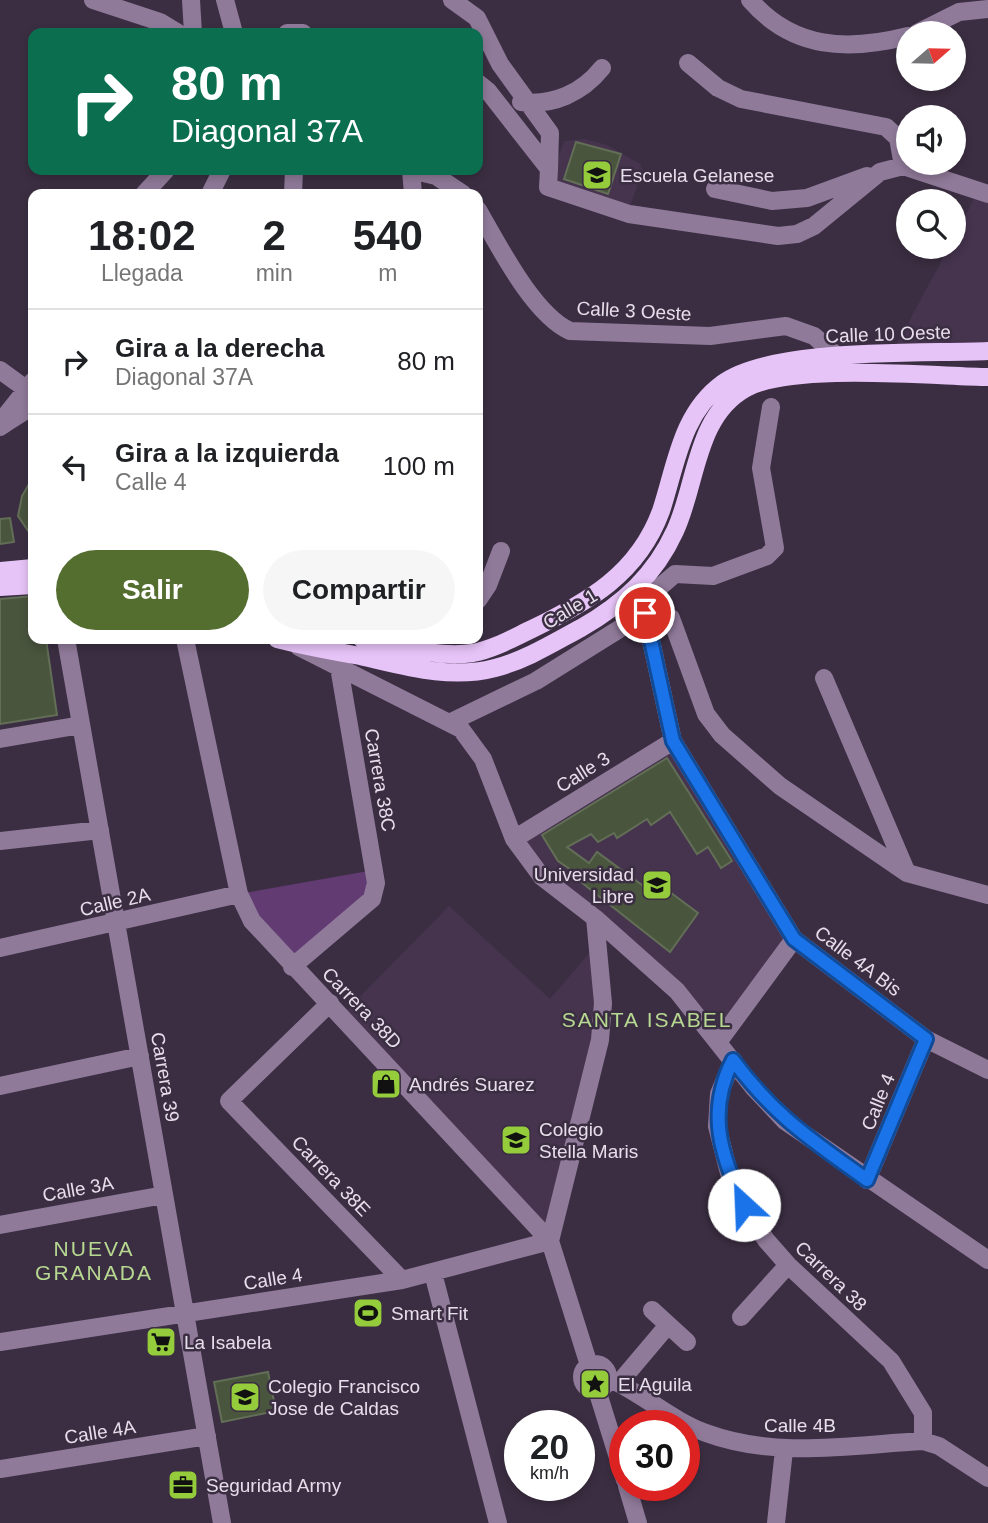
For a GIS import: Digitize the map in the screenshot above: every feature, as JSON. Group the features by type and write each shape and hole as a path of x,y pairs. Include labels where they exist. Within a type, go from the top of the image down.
{"main road":[{"name":"Calle 10 Oeste","path":"790,360 988,351"},
{"name":"Calle 1","path":"398,644 441,654 487,649 604,590 620,575 652,529 684,434 705,402 721,384 741,373 790,360"},
{"name":"Calle 10 Oeste","path":"802,375 988,377"},
{"name":"Calle 1","path":"300,644 439,673 494,669 541,650 602,616 629,596 652,570 676,531 705,435 730,399 748,387 802,375"},
{"path":"0,571 28,568"},
{"path":"0,587 28,585"}],"street":[{"path":"93,0 160,22 170,28"},
{"path":"191,0 193,28"},
{"path":"225,0 233,28"},
{"path":"452,0 477,18 482,28"},
{"path":"750,0 761,13 791,32 838,47 878,44 896,39"},
{"path":"941,21 959,12 988,9"},
{"path":"483,30 500,64 531,103 550,133 549,178"},
{"path":"688,63 718,88 741,99 886,127 896,136"},
{"path":"483,87 502,98 545,103 573,93 602,68"},
{"path":"483,87 549,178 629,214 778,236 797,233 814,226 880,173"},
{"path":"715,189 772,201 807,198 896,168"},
{"path":"149,189 161,175"},
{"path":"432,175 451,183 458,189"},
{"path":"930,175 988,194"},
{"name":"Calle 3 Oeste","path":"483,219 531,293 556,325 570,331 710,336 786,326 814,336 838,358"},
{"path":"0,370 28,384"},
{"path":"3,425 7,414 28,388"},
{"path":"451,722 536,681 645,613 661,586 675,575 713,576 767,556 775,548 761,468 771,407"},
{"path":"3,425 28,410"},
{"path":"483,592 500,551"},
{"name":"Calle 4A Bis","path":"645,613 673,741 794,939 926,1039 988,1070"},
{"path":"671,618 706,714 722,735 780,786 907,873 988,895"},
{"name":"Carrera 39","path":"67,644 222,1523"},
{"name":"Carrera 38D","path":"186,644 239,894 252,921 550,1241 589,1365"},
{"path":"290,644 451,722 467,735 479,751 514,839 542,877 595,918 677,991 764,1101 785,1121 867,1180 988,1260"},
{"name":"Carrera 38C","path":"292,967 372,899 376,883 339,667"},
{"path":"824,678 907,873"},
{"path":"0,739 81,725"},
{"name":"Calle 3","path":"514,839 673,741"},
{"path":"0,841 100,831"},
{"name":"Calle 2A","path":"0,948 239,894"},
{"path":"550,1241 600,1040 603,1003 595,918"},
{"path":"719,1041 794,939"},
{"name":"Carrera 38E","path":"330,1003 229,1101 402,1280"},
{"name":"Calle 4","path":"867,1180 926,1039"},
{"path":"0,1086 140,1056"},
{"name":"Carrera 38","path":"733,1060 719,1094 719,1141 744,1205 766,1240 788,1265 891,1361 923,1413 923,1441"},
{"name":"Calle 3A","path":"0,1225 164,1195"},
{"name":"Calle 4","path":"0,1342 402,1280 550,1241"},
{"path":"741,1317 788,1265"},
{"path":"433,1273 498,1523"},
{"path":"652,1310 687,1342"},
{"path":"613,1410 608,1384 668,1325"},
{"name":"Calle 4B","path":"589,1365 604,1367 608,1384 704,1433 746,1445 784,1450 923,1441"},
{"name":"Calle 4A","path":"0,1469 207,1436"},
{"path":"923,1441 939,1446 988,1478"},
{"path":"776,1523 784,1450"},
{"path":"631,1501 638,1523"}],"shaded area":[{"name":"Escuela Gelanese","path":"584,139 607,145 640,164 643,171 630,206 551,179 564,141"},
{"path":"978,191 988,194 988,351 891,355 943,259 966,259 966,214"},
{"name":"Universidad Libre","path":"673,741 794,939 719,1041 542,877 521,835"},
{"path":"374,870 376,883 292,967 239,894"},
{"name":"Colegio Stella Maris","path":"449,906 550,999 596,945 603,1003 550,1241 342,1015"}],"building":[{"path":"576,142 621,154 608,194 564,179"},
{"path":"28,486 28,531 18,516 22,496"},
{"path":"10,518 14,542 0,544 0,519"},
{"path":"28,596 28,644 47,644 57,715 0,724 0,599"},
{"path":"667,758 732,861 721,868 708,847 697,854 670,812 651,825 647,819 617,838 614,833 598,842 591,834 567,847 589,863 597,852 657,896 663,887 698,913 670,952 577,879 580,876 558,861 542,835"},
{"name":"Colegio Francisco Jose de Caldas","path":"268,1372 276,1411 222,1422 214,1382"}],"place":[{"name":"Escuela Gelanese","path":"597,175"},
{"name":"Universidad Libre","path":"657,885"},
{"name":"Andrés Suarez","path":"386,1084"},
{"name":"Colegio Stella Maris","path":"516,1140"},
{"name":"Smart Fit","path":"368,1313"},
{"name":"La Isabela","path":"161,1342"},
{"name":"El Aguila","path":"595,1384"},
{"name":"Colegio Francisco Jose de Caldas","path":"245,1397"},
{"name":"Seguridad Army","path":"183,1485"}],"district":[{"name":"SANTA ISABEL","path":"647,1019"},
{"name":"NUEVA GRANADA","path":"94,1260"}],"route":[{"path":"645,613 673,741 794,939 926,1039 867,1180 785,1121 752,1087 733,1060 719,1094 717,1126 729,1173 744,1205"}]}
